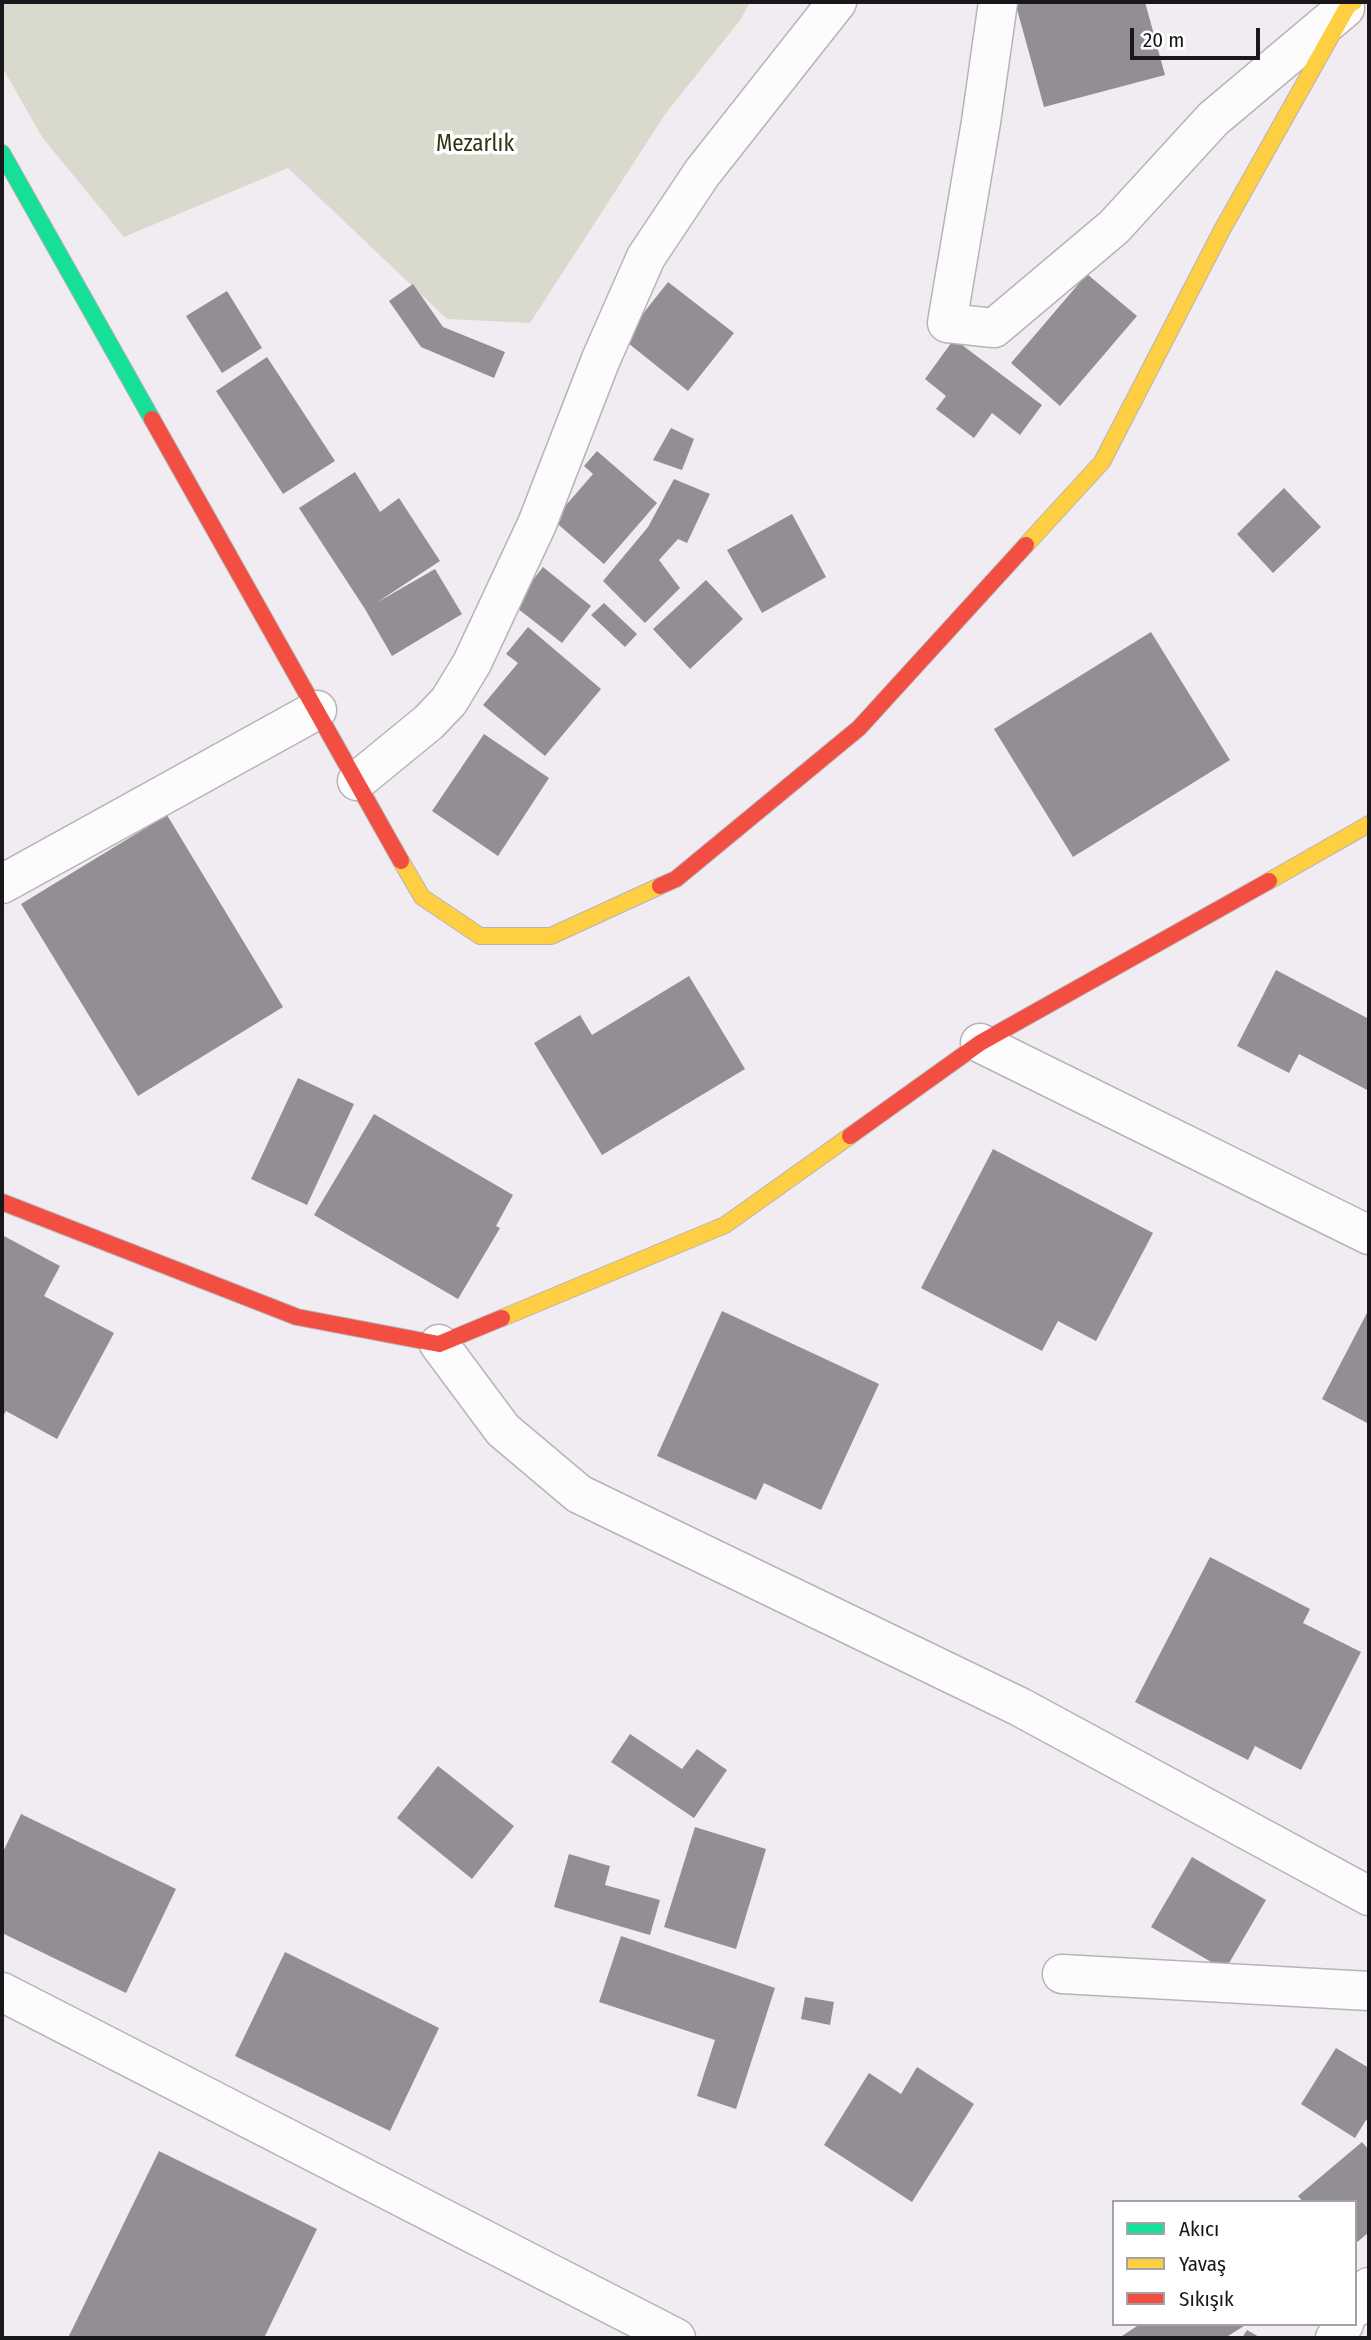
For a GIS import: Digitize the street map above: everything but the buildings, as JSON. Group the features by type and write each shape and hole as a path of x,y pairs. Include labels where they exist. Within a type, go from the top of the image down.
{"street":[{"path":"357,781 429,722 449,701 471,663 537,524 601,359 646,257 702,173 837,2"},
{"path":"998,2 947,323 994,328 1114,227 1213,119 1352,3"},
{"path":"2,153 422,897 480,936 551,936 676,879 859,728 1102,462 1222,230 1352,3"},
{"path":"2,884 317,710"},
{"path":"2,1202 296,1317 439,1344 725,1225 980,1044 1369,824"},
{"path":"980,1044 1369,1235"},
{"path":"439,1344 503,1430 579,1494 1020,1707 1369,1896"},
{"path":"1062,1974 1369,1991"},
{"path":"2,1992 676,2338"},
{"path":"1357,2305 1369,2287"}],"green space":[{"name":"Mezarlık","path":"2,2 750,2 741,19 666,113 530,323 447,319 288,168 124,237 42,137 2,67"}],"traffic: fast":[{"path":"2,153 152,419"}],"traffic: slow":[{"path":"1026,545 1102,462 1222,230 1349,4 1354,2"},
{"path":"1269,881 1369,824"},
{"path":"401,861 422,897 480,936 551,936 660,886"},
{"path":"502,1318 725,1225 850,1136"}],"traffic: jam":[{"path":"152,419 401,861"},
{"path":"660,886 676,879 859,728 1026,545"},
{"path":"850,1136 980,1043 1269,881"},
{"path":"2,1202 297,1317 439,1344 502,1318"}]}
